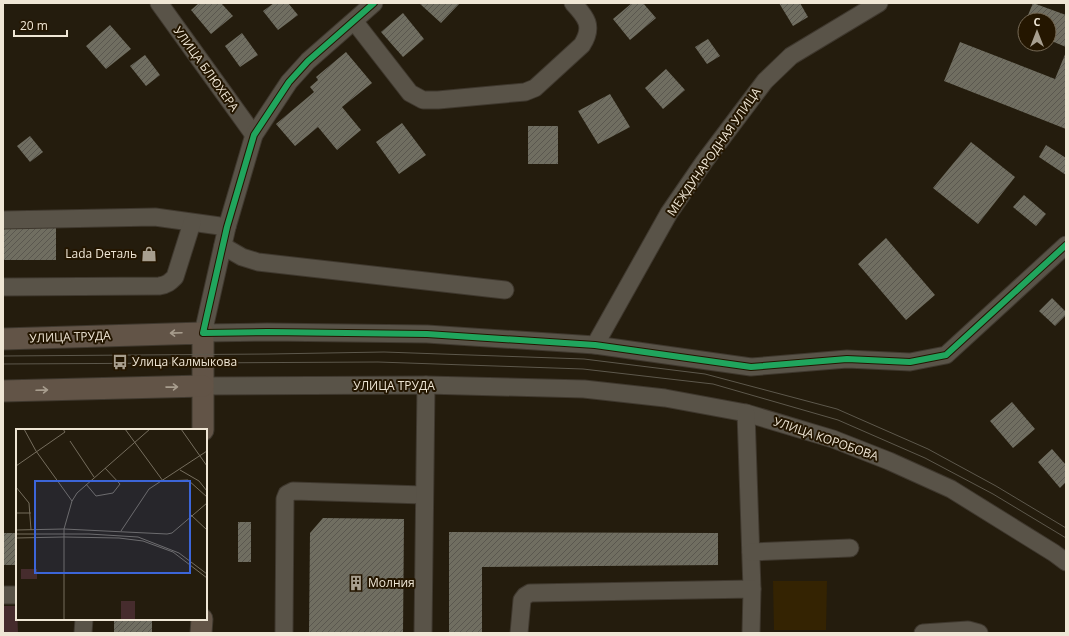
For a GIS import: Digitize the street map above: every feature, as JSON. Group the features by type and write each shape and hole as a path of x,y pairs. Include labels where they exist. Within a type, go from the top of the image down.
{"main road":[{"name":"УЛИЦА ТРУДА","path":"3,339 203,332"},
{"path":"203,332 203,429"},
{"name":"УЛИЦА ТРУДА","path":"3,391 203,386"},
{"path":"202,620 202,633"}],"street":[{"name":"УЛИЦА БЛЮХЕРА","path":"159,3 254,135"},
{"path":"374,3 303,66 289,82 254,135 227,227 203,332 427,334 595,345 751,367 847,359 910,362 946,355 1066,245"},
{"path":"354,21 410,93 423,100 438,100 525,92 535,88 582,45 587,38 589,30 587,21 573,3"},
{"name":"МЕЖДУНАРОДНАЯ УЛИЦА","path":"595,345 669,213 704,162 765,81 791,56 879,3"},
{"path":"3,220 155,217 227,227"},
{"path":"3,287 166,285 175,276 192,223"},
{"path":"223,246 242,257 258,262 505,290"},
{"path":"423,633 426,385"},
{"name":"УЛИЦА ТРУДА","path":"203,386 426,385 584,389"},
{"name":"УЛИЦА КОРОБОВА","path":"584,389 665,398 746,413 833,439 889,461 944,486 1066,562"},
{"path":"746,413 752,589 751,633"},
{"path":"284,633 285,499 287,494 293,491 424,495"},
{"path":"750,552 850,548"},
{"path":"519,633 522,600 530,593 752,589"},
{"path":"3,595 16,595"},
{"path":"84,620 84,633"},
{"path":"923,633 968,630 979,633"}],"shaded area":[{"path":"773,581 827,581 826,630 774,630"},
{"path":"3,606 16,606 18,633 3,633"}],"building":[{"path":"199,3 221,3 233,16 211,34 191,10"},
{"path":"274,3 288,3 298,15 278,30 263,11"},
{"path":"419,3 458,3 459,4 441,23"},
{"path":"632,3 643,3 656,18 630,40 613,19"},
{"path":"779,3 800,3 808,17 793,26"},
{"path":"1033,3 1066,15 1066,47 1057,43 1057,12 1029,12"},
{"path":"403,13 424,39 403,57 381,32"},
{"path":"110,25 131,49 106,69 86,46"},
{"path":"242,33 258,55 240,67 225,46"},
{"path":"708,39 720,56 707,64 695,47"},
{"path":"960,42 1055,79 1066,52 1066,129 944,81"},
{"path":"346,52 372,83 342,107 361,130 337,150 318,127 295,146 276,124 314,92 310,87 318,80 316,77"},
{"path":"145,55 160,75 146,86 130,66"},
{"path":"666,69 685,90 663,109 645,88"},
{"path":"610,94 630,127 598,144 578,111"},
{"path":"402,123 426,155 399,174 376,142"},
{"path":"528,126 558,126 558,164 528,164"},
{"path":"30,136 43,152 30,162 17,146"},
{"path":"971,142 1015,177 978,224 933,188"},
{"path":"1046,145 1066,158 1066,175 1039,157"},
{"path":"1024,195 1046,214 1036,226 1013,207"},
{"path":"3,224 56,224 56,260 3,260"},
{"path":"886,238 935,295 906,320 858,264"},
{"path":"1052,298 1066,312 1066,315 1055,326 1039,311"},
{"path":"1012,402 1035,429 1013,448 990,421"},
{"path":"140,428 161,428 161,429"},
{"path":"1052,449 1066,465 1066,482 1060,488 1038,462"},
{"name":"Молния","path":"323,518 404,519 403,633 309,633 310,533"},
{"path":"238,522 251,522 251,562 238,562"},
{"path":"449,532 718,533 718,565 482,567 482,633 449,633"},
{"path":"3,533 16,533 16,565 3,565"},
{"path":"114,620 152,620 152,633 114,633"}],"tram line":[{"path":"3,356 384,352 584,359 705,374 837,409 928,449 996,486 1066,528"},
{"path":"3,364 378,362 583,369 713,384 838,420 925,458 993,494 1066,538"}],"cycle path":[{"path":"374,3 308,61 289,82 254,135 227,227 203,333 267,332 427,334 595,345 751,367 847,359 910,362 946,355 1066,245"}],"place":[{"name":"Lada Dеталь","path":"149,254"},
{"name":"Улица Калмыкова","path":"120,362"},
{"name":"Молния","path":"356,583"}]}
